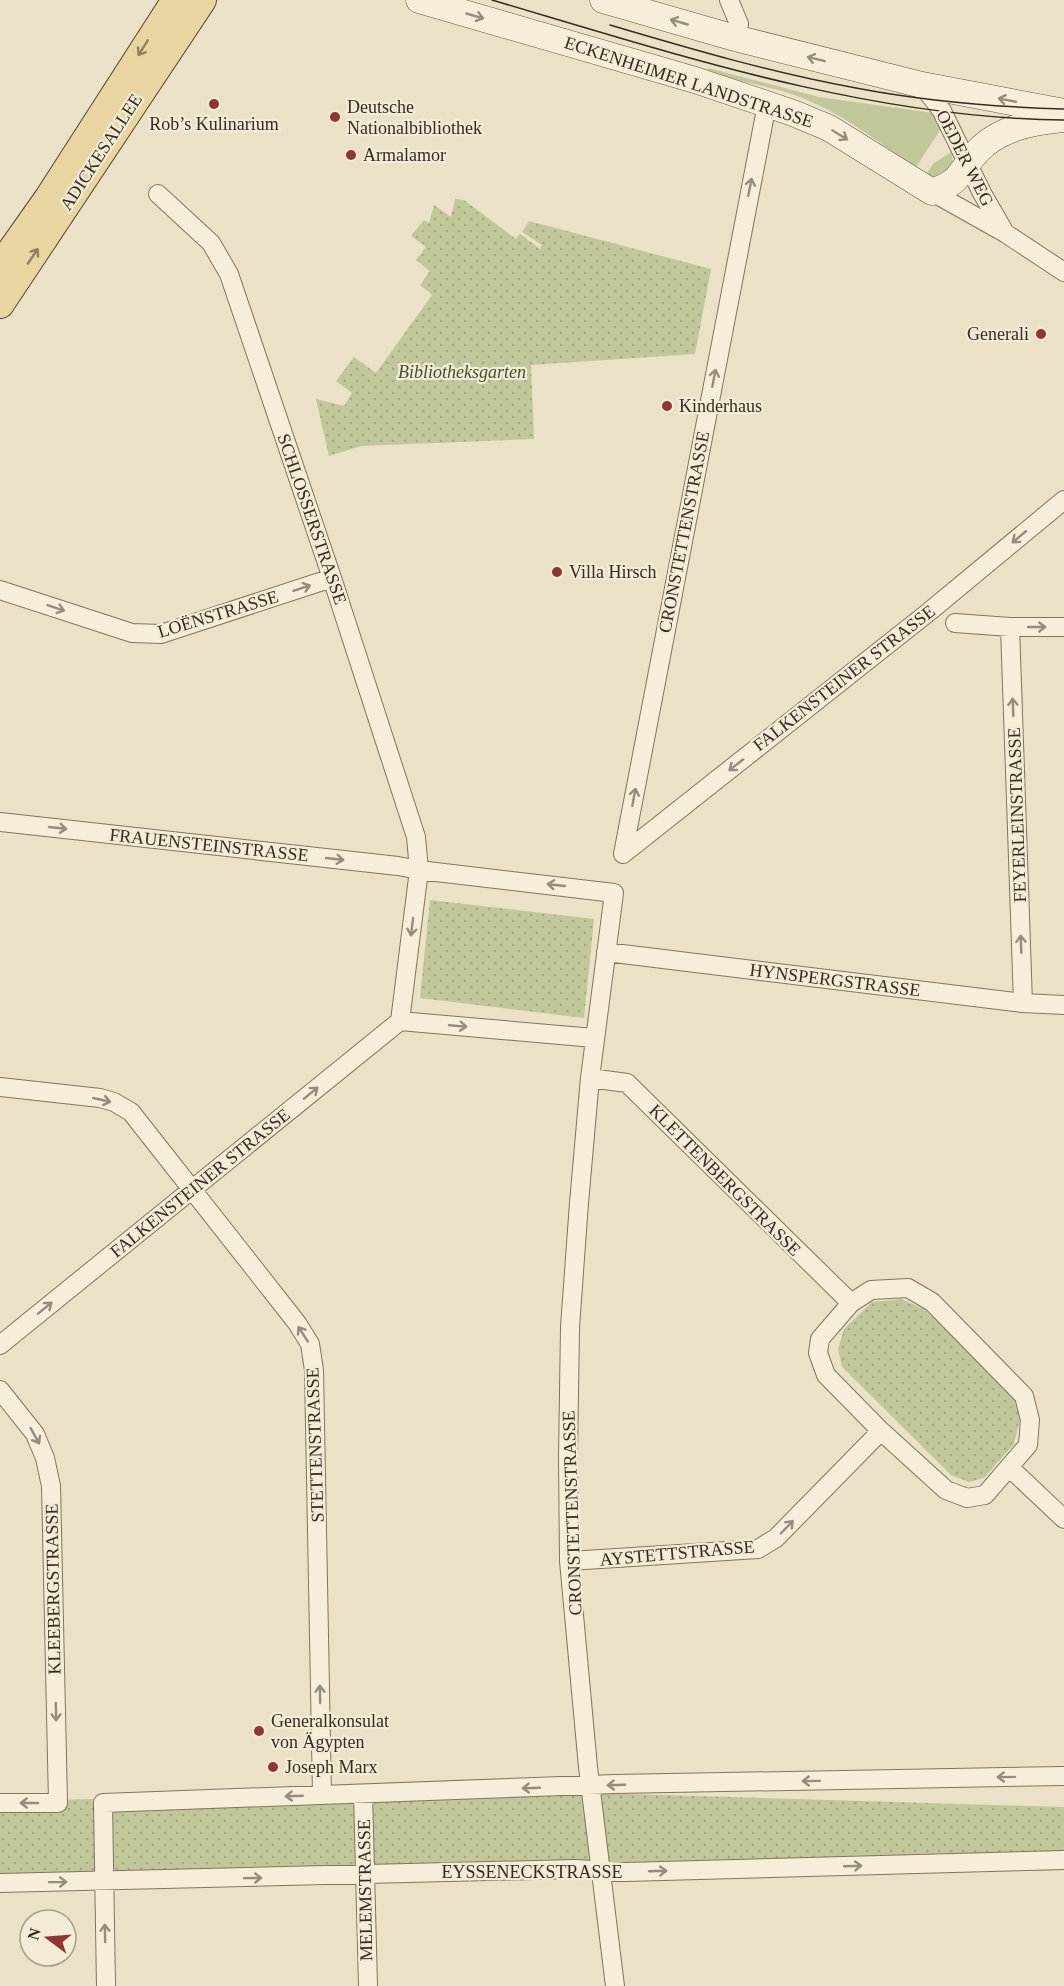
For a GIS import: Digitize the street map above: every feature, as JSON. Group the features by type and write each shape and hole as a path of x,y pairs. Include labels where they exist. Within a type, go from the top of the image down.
{"main road":[{"name":"ADICKESALLEE","path":"0,267 48,199 176,0"},
{"name":"ADICKESALLEE","path":"0,304 202,0"},
{"name":"ECKENHEIMER LANDSTRASSE","path":"419,0 677,75 767,104 829,128 932,192"},
{"path":"603,0 735,38 922,85 1064,112"},
{"path":"932,192 956,181 990,140 1010,129 1064,119"}],"street":[{"path":"729,0 739,24 735,38"},
{"name":"OEDER WEG","path":"922,85 942,111 1005,233"},
{"name":"CRONSTETTENSTRASSE","path":"623,854 767,104"},
{"name":"OEDER WEG","path":"932,192 1005,233 1064,272"},
{"name":"SCHLOSSERSTRASSE","path":"158,194 211,243 229,274 332,578 416,837 419,870 400,1021"},
{"name":"FALKENSTEINER STRASSE","path":"623,854 930,610 1064,500"},
{"name":"LOËNSTRASSE","path":"0,590 132,633 161,634 332,578"},
{"path":"955,623 1010,627 1064,627"},
{"name":"FEYERLEINSTRASSE","path":"1010,627 1023,1003"},
{"name":"FRAUENSTEINSTRASSE","path":"0,822 398,866 614,893"},
{"name":"CRONSTETTENSTRASSE","path":"614,893 590,1078 570,1326 568,1458 569,1561 590,1786 615,1986"},
{"name":"HYNSPERGSTRASSE","path":"606,952 1023,1003 1064,1005"},
{"path":"400,1021 594,1038"},
{"name":"FALKENSTEINER STRASSE","path":"0,1345 400,1021"},
{"name":"KLETTENBERGSTRASSE","path":"590,1078 627,1083 851,1303"},
{"name":"STETTENSTRASSE","path":"0,1087 100,1098 114,1102 131,1112 297,1323 310,1344 314,1370 322,1795"},
{"path":"908,1288 932,1302 1024,1396 1030,1420 1028,1444 985,1494 967,1498 946,1490 881,1431 826,1375 818,1353 820,1338 851,1303 872,1290 908,1288"},
{"name":"KLEEBERGSTRASSE","path":"0,1390 35,1434 45,1458 51,1486 58,1803 0,1803"},
{"name":"AYSTETTSTRASSE","path":"569,1561 758,1550 776,1538 881,1431"},
{"path":"1009,1467 1064,1518"},
{"path":"106,1986 103,1803 590,1786 1064,1776"},
{"name":"MELEMSTRASSE","path":"363,1794 368,1986"},
{"name":"EYSSENECKSTRASSE","path":"0,1883 599,1869 626,1872 1064,1860"}],"green space":[{"path":"708,68 819,97 933,113 943,126 916,167 827,109 801,97 775,89 707,74"},
{"path":"951,152 954,167 941,181 925,176 933,164"},
{"name":"Bibliotheksgarten","path":"455,199 464,200 516,239 520,234 540,249 542,245 522,232 529,221 711,269 695,354 531,365 534,439 361,446 329,456 316,399 344,406 352,393 336,381 354,357 376,373 432,295 420,285 430,271 416,260 426,247 411,236 424,220 429,223 434,205 451,217"},
{"path":"430,900 594,919 584,1018 420,998"},
{"path":"901,1299 924,1309 1016,1397 1020,1419 1014,1444 984,1478 969,1482 951,1475 842,1367 838,1349 844,1329 872,1302"},
{"path":"595,1793 1064,1807 1064,1870 620,1879 358,1881 0,1874 0,1802 89,1799 350,1803"}],"tram line":[{"path":"492,0 703,62 846,96 991,117 1064,120"},
{"path":"610,25 763,68 856,88 960,103 1064,109"}],"place":[{"name":"Rob’s Kulinarium","path":"214,104"},
{"name":"Deutsche Nationalbibliothek","path":"335,117"},
{"name":"Armalamor","path":"351,155"},
{"name":"Generali","path":"1041,334"},
{"name":"Kinderhaus","path":"667,406"},
{"name":"Villa Hirsch","path":"557,572"},
{"name":"Generalkonsulat von Ägypten","path":"259,1731"},
{"name":"Joseph Marx","path":"273,1767"}]}
